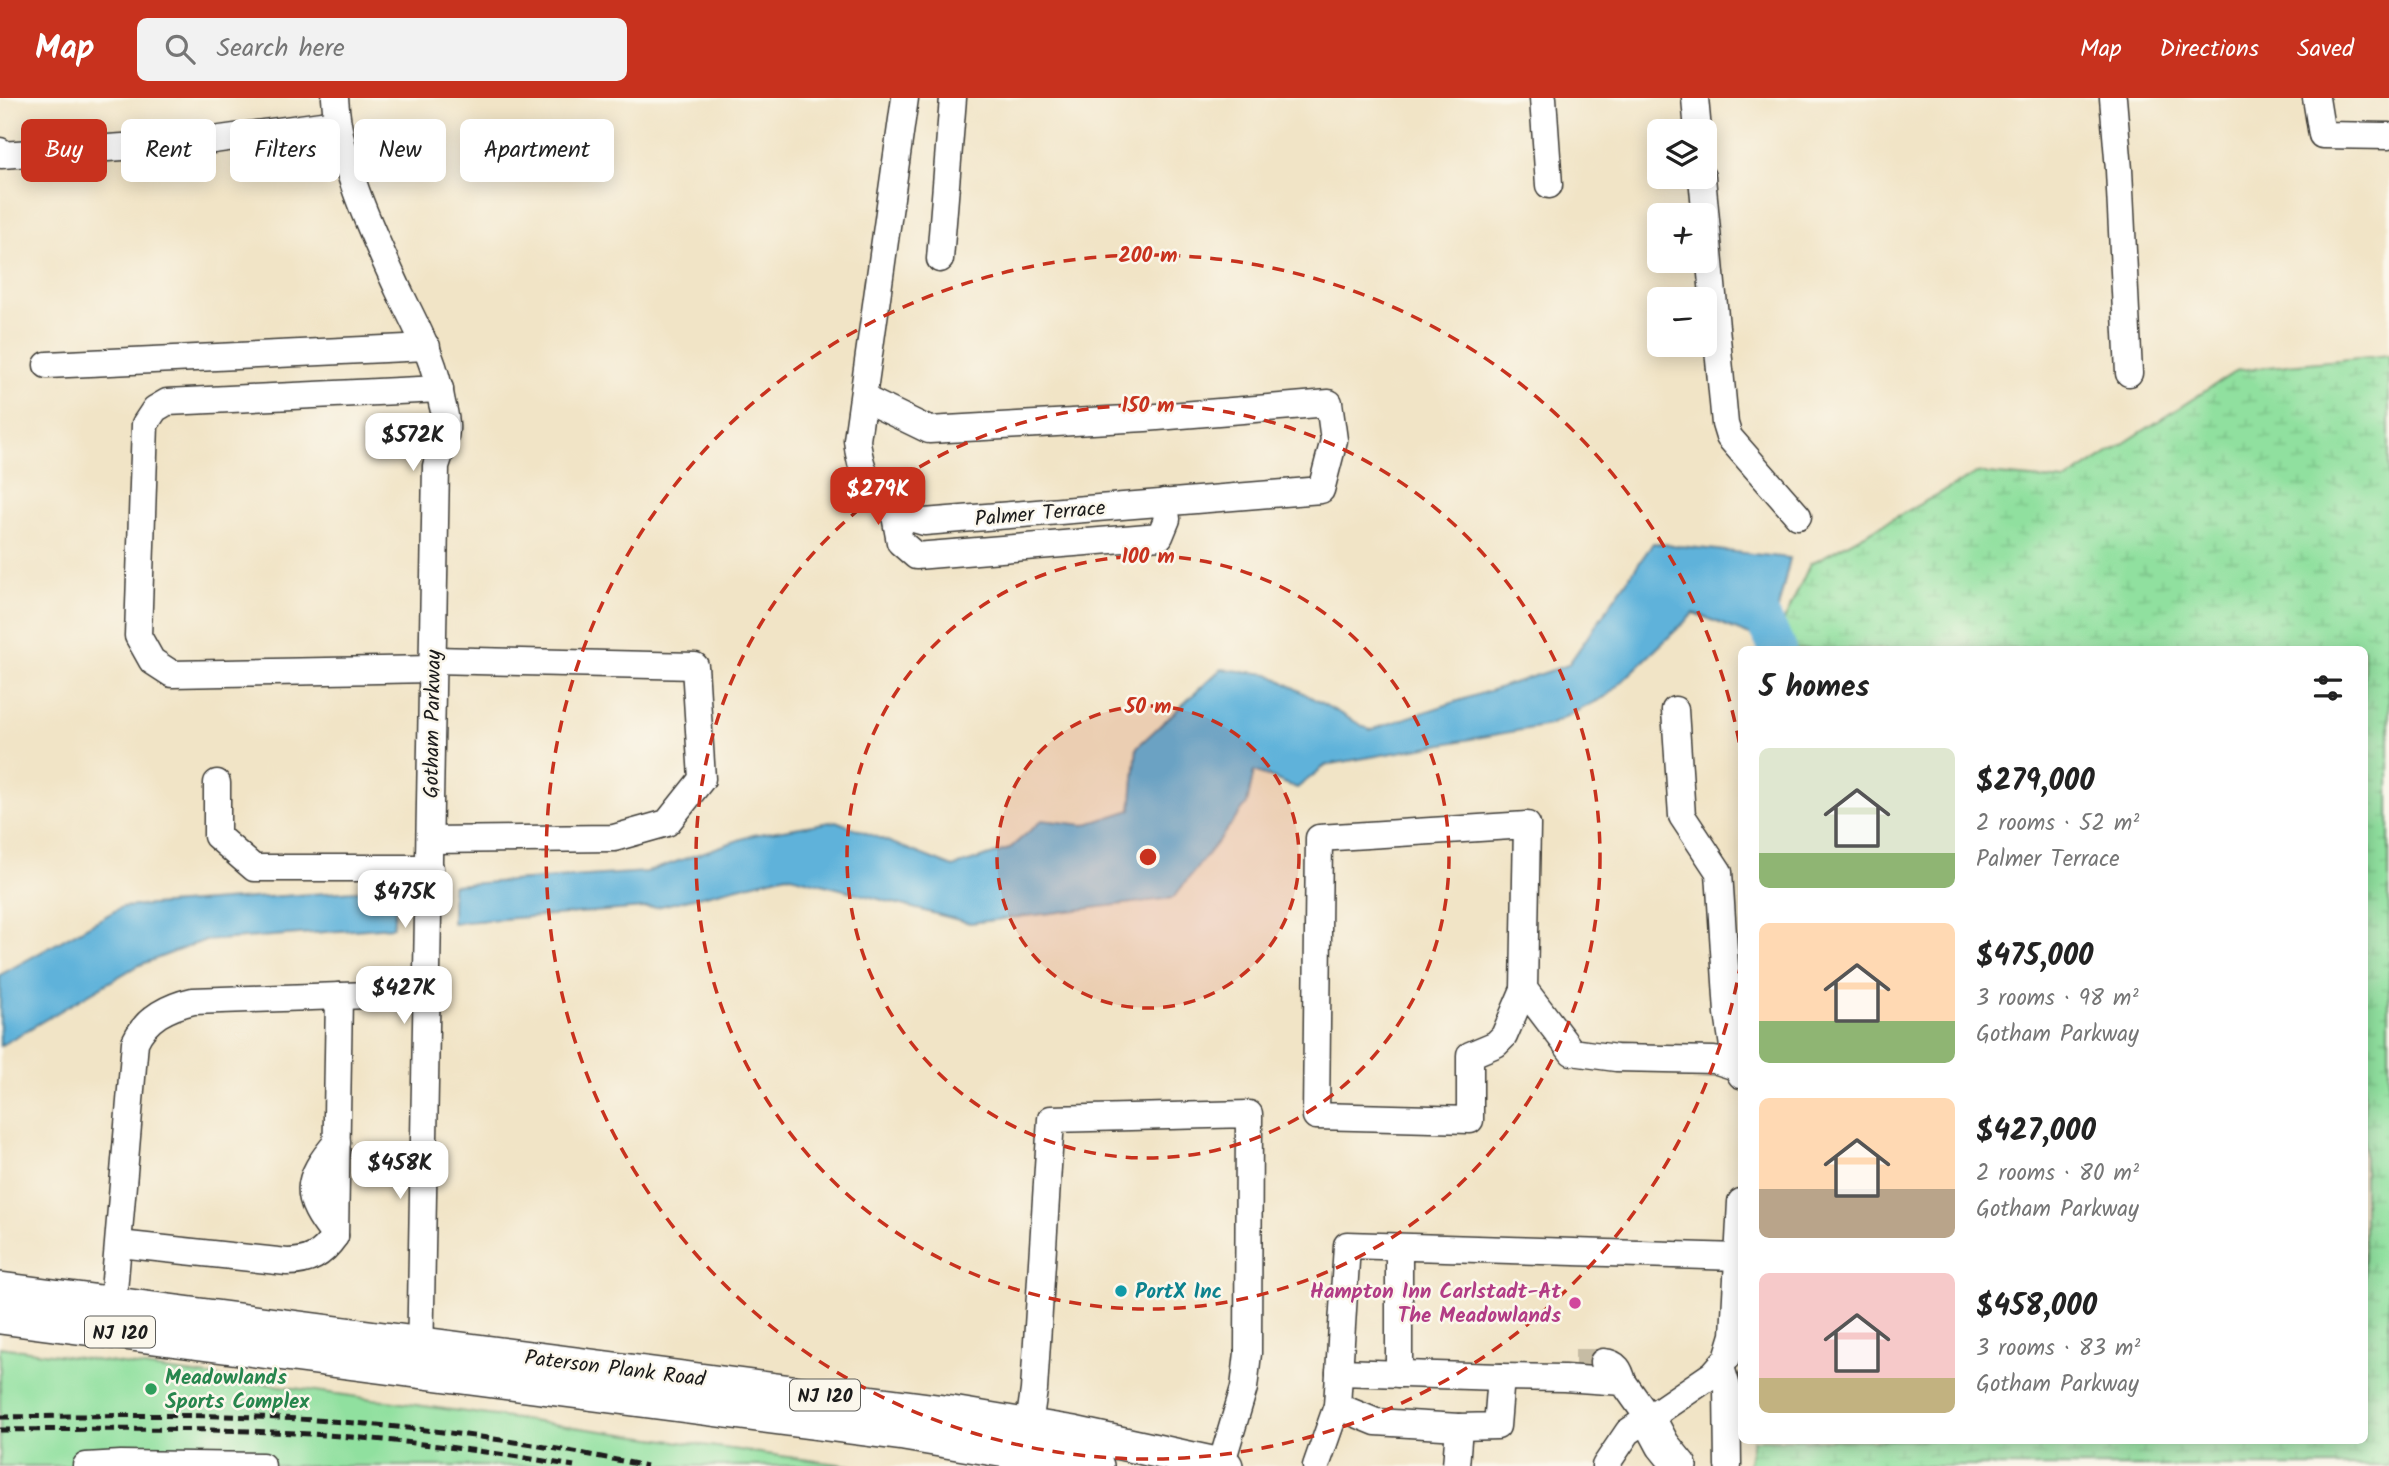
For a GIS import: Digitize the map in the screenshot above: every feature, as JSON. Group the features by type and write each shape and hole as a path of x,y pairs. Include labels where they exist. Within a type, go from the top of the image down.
{"main road":[{"name":"Paterson Plank Road","path":"0,1289 113,1303 420,1357 1097,1466"},
{"name":"Paterson Plank Road","path":"0,1317 871,1401 1029,1424 1223,1465"},
{"path":"1648,1418 1663,1445 1680,1466"}],"street":[{"name":"Palmer Terrace","path":"863,398 929,430 1145,418 1329,403 1334,440 1321,490 924,522 894,510 866,480 859,461 857,440 905,98"},
{"path":"940,259 953,98"},
{"path":"1543,98 1549,185"},
{"path":"1695,98 1697,119"},
{"path":"2113,98 2129,373"},
{"path":"2316,98 2322,135 2389,136"},
{"path":"0,150 1,155 199,142 336,110"},
{"name":"Gotham Parkway","path":"336,110 342,152 399,291 426,347 440,389 446,429 436,466 420,1357"},
{"path":"1703,189 1725,424 1730,438 1798,516"},
{"path":"47,365 426,347"},
{"path":"430,840 614,838 667,822 702,779 695,666 433,665 172,674 152,661 138,636 145,424 155,409 167,402 440,389"},
{"path":"1675,710 1682,816 1719,872 1728,1013 1738,1066"},
{"path":"218,783 217,836 254,868 430,868"},
{"path":"1524,989 1504,1036 1496,1044 1470,1055 1470,1119 1316,1116 1320,838 1527,825 1524,989 1572,1052 1616,1058 1714,1060 1738,1071"},
{"path":"113,1303 135,1042 140,1031 164,1010 192,1001 428,993"},
{"path":"119,1244 300,1262 313,1259 326,1250 335,1236 339,996"},
{"path":"1029,1424 1034,1390 1051,1119 1250,1114 1248,1353 1244,1388 1223,1465"},
{"path":"1316,1466 1337,1406 1347,1245 1738,1257"},
{"path":"1399,1247 1399,1374"},
{"path":"1605,1466 1628,1432 1721,1367 1732,1348 1738,1270"},
{"path":"1551,1378 1575,1362"},
{"path":"1603,1362 1611,1363 1619,1369 1623,1382 1648,1418"},
{"path":"1721,1367 1727,1387 1728,1466"},
{"path":"1339,1372 1623,1382"},
{"path":"1337,1406 1376,1422 1459,1427 1497,1426 1501,1377"},
{"path":"1456,1466 1459,1427"},
{"path":"86,1466 262,1466"}],"green space":[{"path":"2389,355 2389,1466 1746,1466 1752,1444 2368,1444 2368,646 1772,646 1810,564 1977,473 2065,481 2238,370"},
{"name":"Meadowlands Sports Complex","path":"0,1347 853,1466 0,1466"}],"water":[{"path":"1653,543 1790,558 1770,643 1694,613 1607,696 1549,725 1326,765 1297,788 1254,771 1247,804 1173,898 970,923 787,875 657,907 452,923 452,885 647,872 753,835 836,821 953,867 1009,849 1042,820 1084,825 1131,810 1137,747 1221,669 1269,674 1370,730 1568,665"},
{"path":"398,888 393,927 203,941 137,966 0,1046 0,975 122,907"}],"waterway":[{"path":"1748,591 1776,646"}],"tunnel":[{"path":"1575,1362 1603,1362"}],"railway":[{"path":"0,1417 128,1415 305,1419 501,1440 646,1466"},
{"path":"0,1430 181,1429 317,1434 442,1446 574,1466"}],"place":[{"name":"PortX Inc","path":"1121,1291"},
{"name":"Hampton Inn Carlstadt-At The Meadowlands","path":"1575,1303"},
{"name":"Meadowlands Sports Complex","path":"151,1389"}]}
